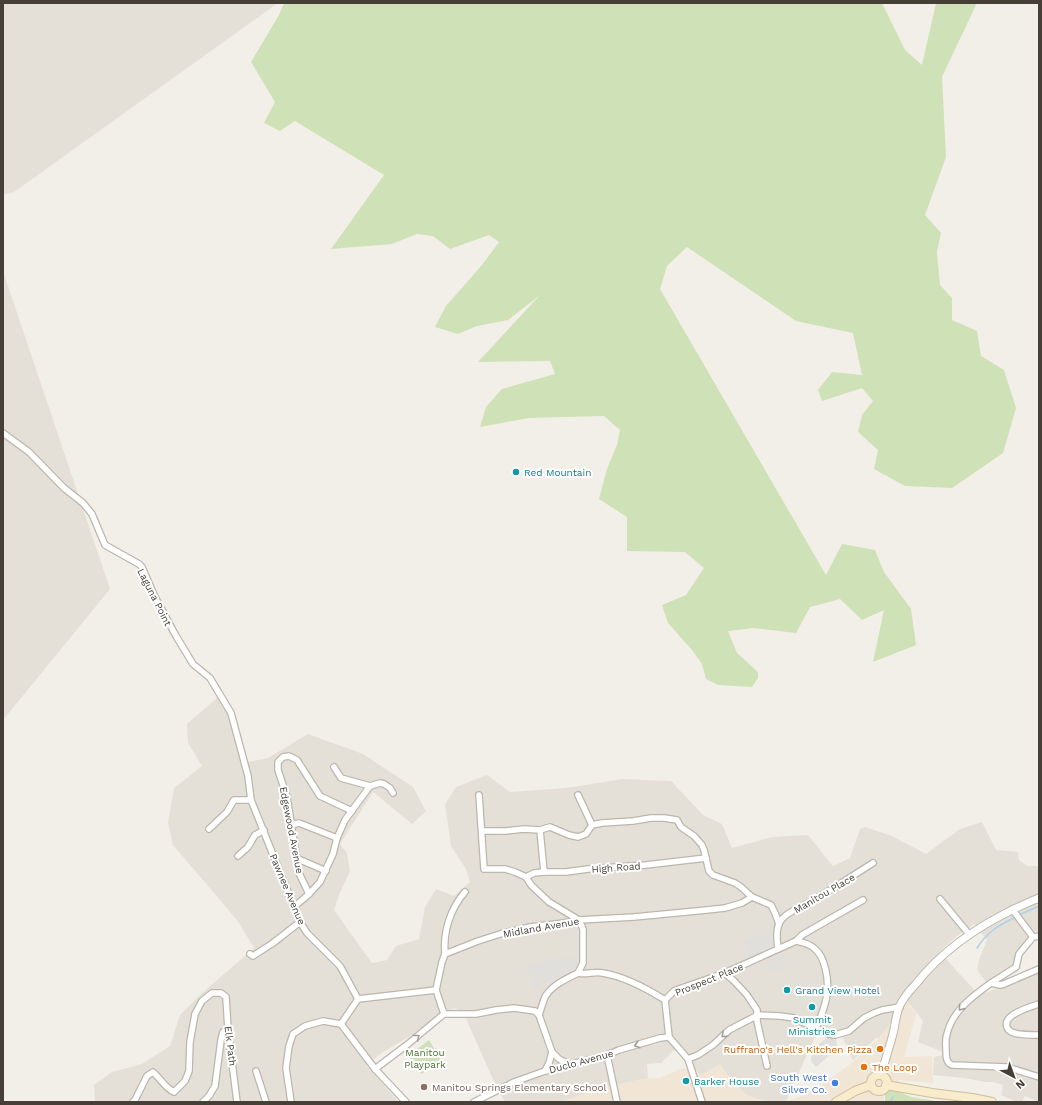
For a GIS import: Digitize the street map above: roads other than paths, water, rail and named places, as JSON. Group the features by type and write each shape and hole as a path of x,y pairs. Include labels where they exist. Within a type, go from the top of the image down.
{"main road":[{"path":"871,1085 873,1077 881,1075 885,1078 886,1085"},
{"path":"871,1085 874,1089 879,1090 884,1088 886,1085"},
{"path":"836,1102 855,1091 871,1085"},
{"path":"886,1085 992,1102"}],"street":[{"name":"Laguna Point","path":"3,433 29,452 64,488 83,503 92,514 105,545 142,567 155,598 193,664 210,678 231,713 248,776"},
{"name":"Edgewood Avenue","path":"309,894 298,873 287,797 278,770 278,762 283,757 289,756 297,760 320,796 352,811"},
{"path":"334,767 341,778 370,786 380,783 384,784 390,788 393,793"},
{"name":"Pawnee Avenue","path":"248,776 251,800 300,922 307,933 340,966 358,998"},
{"path":"294,907 320,882 333,854 344,820 370,786"},
{"path":"479,795 484,869 505,869 526,877 531,885 549,902 579,920 583,929 583,963 578,973"},
{"path":"578,795 592,825"},
{"path":"209,829 227,812 234,800 251,800"},
{"path":"482,831 524,829 540,830 550,827 578,837 586,834 592,825 602,823 651,818 677,820 698,840 704,850 709,871 712,875 734,883 752,897 771,905 779,924 777,941 778,949"},
{"path":"291,825 299,823 337,838"},
{"path":"238,856 248,847 255,835 264,830"},
{"path":"540,830 544,872"},
{"path":"296,858 326,871"},
{"name":"High Road","path":"526,877 534,873 566,872 706,858"},
{"name":"Manitou Place","path":"779,924 782,919 792,911 873,863"},
{"path":"444,1014 436,990 442,962 446,954 444,943 448,923 452,913 458,900 465,892"},
{"name":"Midland Avenue","path":"446,954 478,941 530,927 564,924 579,920 634,917 726,908 742,904 752,897"},
{"path":"881,1075 900,1007 910,991 933,964 969,934 1039,898"},
{"path":"940,899 969,934"},
{"name":"Prospect Place","path":"539,1015 545,998 552,989 560,982 578,973 585,974 601,972 614,975 630,981 665,1000 679,989 725,973 796,941 802,935 863,900"},
{"path":"1013,911 1036,936 1019,954 1016,967 972,996 962,1006 948,1028 946,1037 947,1059 952,1065 1007,1067 1039,1077"},
{"path":"250,954 253,956 300,922"},
{"path":"796,941 808,944 816,949 821,957 825,969 827,993 822,1015 816,1028"},
{"path":"991,983 1000,985 1004,984 1039,969"},
{"path":"725,973 747,995 757,1010 757,1022 767,1066"},
{"path":"341,1024 358,998 436,990"},
{"name":"Elk Path","path":"133,1102 147,1076 153,1072 168,1090 174,1092 185,1081 189,1071 190,1042 195,1014 202,1001 212,994 221,993 226,996 228,1030 237,1102"},
{"path":"665,1000 669,1038 688,1059 702,1102"},
{"path":"1039,1004 1011,1015 1006,1024 1012,1033 1039,1035"},
{"path":"688,1059 713,1045 729,1030 758,1015 794,1018 831,1035 838,1035 849,1031 868,1016 882,1010 900,1007"},
{"path":"375,1069 444,1014 476,1014 514,1008 535,1011 539,1015 552,1052 568,1064"},
{"path":"292,1102 286,1068 289,1046 293,1034 305,1026 323,1021 341,1024 375,1069 406,1102"},
{"path":"203,1102 215,1086 222,1032 228,1030"},
{"name":"Duclo Avenue","path":"474,1102 514,1082 545,1071 607,1055 660,1038 669,1038"},
{"path":"545,1071 552,1052"},
{"path":"607,1055 617,1102"},
{"path":"256,1071 266,1102"}],"waterway":[{"path":"1019,915 1039,906"},
{"path":"977,948 981,942 994,930 1016,917"},
{"path":"890,1102 893,1097"}],"place":[{"name":"Red Mountain","path":"516,472"},
{"name":"Grand View Hotel","path":"787,990"},
{"name":"Summit Ministries","path":"812,1007"},
{"name":"Ruffrano's Hell's Kitchen Pizza","path":"880,1049"},
{"name":"The Loop","path":"864,1067"},
{"name":"Barker House","path":"686,1081"},
{"name":"South West Silver Co.","path":"835,1083"},
{"name":"Manitou Springs Elementary School","path":"424,1087"}],"park label":[{"name":"Manitou Playpark","path":"425,1058"}]}
